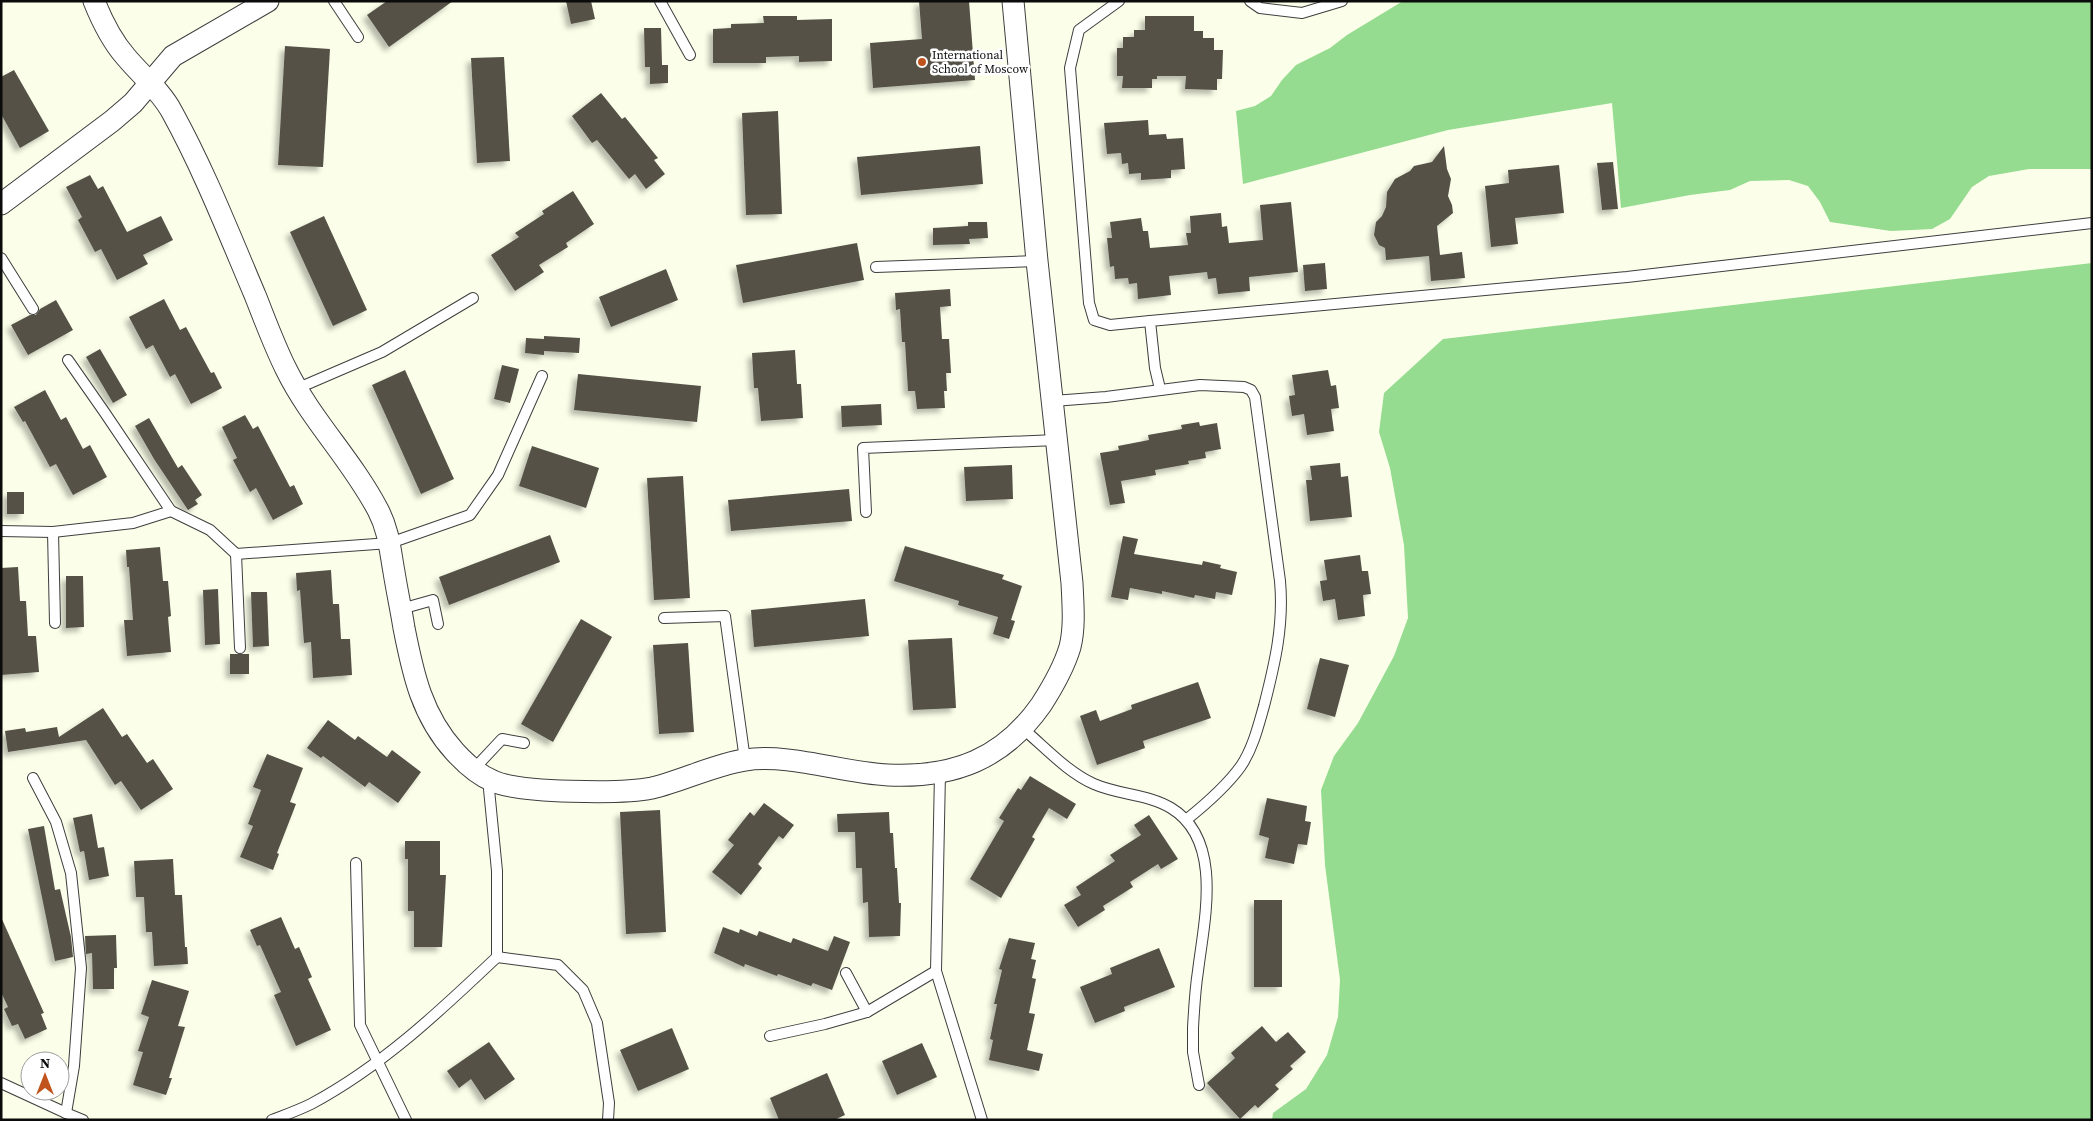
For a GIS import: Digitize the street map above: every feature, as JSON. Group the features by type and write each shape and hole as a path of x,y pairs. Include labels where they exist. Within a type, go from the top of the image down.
{"street":[{"path":"94,1 112,40 158,91 172,112 235,248 296,389 369,494 385,526 390,543 413,675 429,717 439,734 481,774 515,788 625,791 652,788 745,760 786,761 887,775 940,773 985,758 1005,744 1022,728 1049,693 1069,650 1072,634 1072,583 1037,261 1013,1"},
{"path":"1,204 112,121 133,103 173,56 268,1"}],"lane":[{"path":"334,1 358,37"},
{"path":"660,1 690,55"},
{"path":"1119,1 1079,30 1070,68 1089,303 1094,320 1110,325 1627,277 2092,222"},
{"path":"1250,1 1260,8 1302,13 1342,1"},
{"path":"1,258 32,309"},
{"path":"876,267 1037,261"},
{"path":"296,389 382,352 473,298"},
{"path":"1150,321 1155,368 1160,389"},
{"path":"68,360 106,413 170,511 210,530 236,554 240,648"},
{"path":"236,554 390,543 470,515 498,475 542,376"},
{"path":"1053,401 1106,397 1200,385 1244,387 1251,390 1254,397 1282,602 1279,642 1256,734 1250,750 1230,780 1186,820"},
{"path":"866,512 862,448 1056,440"},
{"path":"1,530 53,532 133,523 170,511"},
{"path":"53,532 55,622"},
{"path":"401,609 433,600 438,624"},
{"path":"664,618 725,616 745,760"},
{"path":"1022,728 1074,772 1094,784 1153,801 1170,808 1186,820 1202,849 1206,886 1192,1052 1199,1085"},
{"path":"272,1120 310,1104 378,1062 435,1017 497,957 497,871 481,774 502,738 524,743"},
{"path":"940,773 936,971 982,1120"},
{"path":"32,778 56,822 71,873 81,968 74,1066 66,1113"},
{"path":"356,863 360,1024 406,1120"},
{"path":"497,957 558,965 583,990 597,1023 609,1103 608,1120"},
{"path":"770,1036 825,1024 867,1012 936,971"},
{"path":"846,973 867,1012"},
{"path":"1,1083 83,1120"}],"green space":[{"path":"1403,1 2092,1 2092,169 2029,169 1989,176 1972,187 1950,219 1932,229 1891,231 1830,222 1820,202 1808,186 1789,180 1750,181 1730,190 1690,195 1621,208 1612,103 1448,130 1243,184 1236,111 1255,106 1271,96 1296,65 1330,48 1347,35"},
{"path":"2092,263 2092,1120 1272,1120 1273,1113 1306,1089 1327,1055 1338,1017 1340,980 1325,865 1321,790 1334,756 1358,723 1394,656 1408,618 1404,545 1390,468 1379,432 1384,393 1443,339"}],"building":[{"path":"387,1 453,1 389,47 367,15"},
{"path":"566,1 591,1 595,19 571,24"},
{"name":"International School of Moscow","path":"919,1 969,1 975,80 873,88 870,43 922,39"},
{"path":"763,16 797,16 797,20 832,19 832,61 799,62 799,56 766,57 766,63 713,63 713,29 731,28 731,24 764,23"},
{"path":"1145,16 1194,16 1194,31 1203,31 1203,38 1214,38 1214,50 1223,50 1222,79 1217,79 1217,90 1185,89 1186,76 1157,76 1157,79 1152,79 1152,88 1122,88 1123,76 1117,76 1117,48 1123,48 1123,37 1134,37 1134,30 1145,30"},
{"path":"644,28 661,28 662,65 668,65 668,83 650,84 650,67 645,67"},
{"path":"285,46 330,49 323,167 278,165"},
{"path":"504,57 510,161 477,163 471,58"},
{"path":"14,70 49,131 20,148 1,114 1,77"},
{"path":"601,93 622,119 625,117 658,158 654,160 665,174 646,189 635,174 629,179 597,140 592,143 572,116"},
{"path":"778,111 782,214 746,215 742,113"},
{"path":"1148,120 1149,135 1166,134 1167,139 1183,138 1185,169 1171,170 1171,178 1141,180 1141,173 1129,174 1128,163 1122,164 1121,153 1107,154 1104,123"},
{"path":"980,146 983,184 861,195 857,157"},
{"path":"1444,146 1447,169 1451,179 1448,196 1453,213 1437,226 1440,255 1462,252 1465,278 1431,281 1429,256 1386,260 1385,248 1379,245 1374,235 1376,222 1382,216 1386,207 1387,192 1395,179 1410,171 1414,166 1432,162"},
{"path":"1613,162 1618,209 1602,210 1597,163"},
{"path":"1559,165 1564,213 1515,218 1518,244 1491,247 1485,186 1509,183 1508,170"},
{"path":"90,175 98,189 103,186 127,232 161,216 173,240 143,255 148,264 117,280 101,249 95,252 78,220 82,217 66,187"},
{"path":"573,191 594,224 566,243 568,247 539,265 544,272 515,291 491,255 519,237 515,233 544,214 542,211"},
{"path":"1291,202 1298,272 1249,277 1250,291 1218,294 1216,278 1208,279 1207,272 1169,276 1171,295 1138,299 1137,283 1129,284 1128,278 1115,279 1114,266 1110,267 1107,238 1112,238 1110,222 1141,218 1143,231 1148,231 1150,248 1188,245 1186,233 1191,233 1190,216 1221,213 1222,227 1227,226 1229,243 1263,240 1260,205"},
{"path":"324,216 367,310 333,326 290,232"},
{"path":"968,222 987,222 988,238 969,239 970,244 933,245 933,228 968,226"},
{"path":"857,243 864,280 743,303 736,265"},
{"path":"1325,263 1327,289 1305,291 1303,265"},
{"path":"666,269 678,300 611,327 599,297"},
{"path":"950,289 951,306 940,307 942,339 949,339 951,373 946,373 947,391 944,391 945,408 917,409 915,391 908,391 905,342 902,342 900,309 896,310 895,293"},
{"path":"164,299 180,330 186,327 211,373 214,372 222,388 191,404 175,374 170,377 153,345 146,349 129,317"},
{"path":"56,300 73,330 28,355 11,325 30,315 36,315 40,309"},
{"path":"544,336 580,338 579,353 544,351 544,355 525,353 526,338 544,339"},
{"path":"100,349 127,395 113,403 86,357"},
{"path":"795,350 797,384 801,384 803,418 761,421 758,388 754,388 752,353"},
{"path":"502,365 519,369 510,403 494,399"},
{"path":"405,370 454,479 421,494 372,385"},
{"path":"1328,370 1331,386 1336,385 1339,408 1331,409 1334,431 1307,435 1304,414 1292,416 1289,396 1295,395 1292,375"},
{"path":"578,374 701,386 697,422 574,410"},
{"path":"45,390 61,420 66,417 83,449 90,445 107,477 73,495 56,464 50,467 25,421 23,422 14,407"},
{"path":"881,404 882,425 842,427 841,406"},
{"path":"245,415 253,429 258,426 290,487 294,485 303,504 273,520 256,488 250,492 233,460 237,458 222,427"},
{"path":"149,418 178,468 182,465 202,495 195,500 198,504 188,510 154,459 135,426"},
{"path":"1199,422 1200,426 1217,423 1221,449 1205,452 1206,458 1188,461 1189,464 1155,470 1156,475 1121,481 1125,503 1110,505 1100,453 1119,450 1118,446 1149,440 1148,435 1182,429 1181,425"},
{"path":"532,446 599,468 586,508 519,486"},
{"path":"1340,463 1341,477 1348,476 1352,517 1310,521 1306,480 1312,480 1310,466"},
{"path":"1012,465 1013,499 966,501 964,467"},
{"path":"683,476 690,598 654,600 647,478"},
{"path":"849,489 852,521 731,531 728,500"},
{"path":"7,492 24,492 24,514 7,514"},
{"path":"550,535 560,562 449,605 439,577"},
{"path":"1123,536 1138,539 1134,554 1202,565 1203,561 1221,565 1220,568 1237,572 1232,595 1216,592 1215,599 1195,595 1194,598 1162,591 1162,594 1130,588 1128,600 1111,597"},
{"path":"905,546 1004,575 1002,579 1022,586 1011,620 1015,621 1009,639 993,634 998,617 958,605 959,601 894,581"},
{"path":"160,547 163,581 168,581 171,616 168,617 171,652 127,656 124,620 133,620 126,550"},
{"path":"1360,555 1362,571 1368,571 1371,594 1363,595 1365,616 1338,620 1335,599 1323,601 1320,581 1327,580 1324,560"},
{"path":"18,567 20,601 26,601 28,636 36,636 39,672 1,675 1,568"},
{"path":"331,570 333,604 339,604 341,639 350,639 352,675 313,678 311,642 304,643 300,590 297,591 296,573"},
{"path":"66,576 83,576 84,627 66,628"},
{"path":"218,589 220,644 205,645 203,590"},
{"path":"251,592 267,592 269,646 253,647"},
{"path":"865,599 869,636 754,647 751,610"},
{"path":"581,619 612,637 553,742 521,724"},
{"path":"952,638 956,708 913,710 908,640"},
{"path":"688,643 694,732 659,734 653,645"},
{"path":"230,654 249,654 249,674 230,674"},
{"path":"1320,658 1349,665 1335,717 1307,709"},
{"path":"1198,682 1211,718 1143,741 1145,748 1097,765 1080,716 1096,710 1100,721 1132,709 1131,705"},
{"path":"103,708 122,737 127,734 147,763 153,759 173,789 141,810 121,781 115,785 86,740 8,752 5,731 25,728 26,732 57,727 59,737"},
{"path":"328,720 355,740 358,736 387,757 392,750 421,772 398,803 369,782 365,787 323,756 321,758 307,748"},
{"path":"267,754 303,768 290,802 296,804 277,853 279,854 273,870 240,857 253,826 248,824 261,790 253,787"},
{"path":"1030,776 1076,804 1067,819 1049,808 1032,837 1035,839 1001,898 970,879 1004,821 999,818 1018,788 1021,790"},
{"path":"1267,798 1307,806 1305,821 1311,822 1307,845 1298,844 1294,864 1265,858 1269,838 1259,835"},
{"path":"764,803 794,825 783,839 779,836 758,864 762,868 741,895 712,872 734,845 728,840 750,812 754,816"},
{"path":"660,810 666,932 626,934 620,812"},
{"path":"889,812 890,833 893,833 895,868 897,868 899,903 901,903 900,936 869,937 868,902 863,903 862,868 856,868 855,832 838,832 837,814"},
{"path":"92,814 98,848 104,847 109,876 89,880 84,851 80,852 73,818"},
{"path":"1149,815 1178,859 1161,869 1158,864 1130,882 1133,887 1103,906 1105,910 1078,927 1064,905 1081,895 1076,887 1115,861 1110,855 1141,835 1134,825"},
{"path":"44,826 55,890 60,889 71,937 73,957 55,961 28,829"},
{"path":"405,841 440,841 440,875 446,875 442,947 414,947 414,911 408,911 408,859 405,859"},
{"path":"173,859 175,895 182,895 185,947 187,947 188,964 154,966 152,932 146,932 144,897 136,897 134,861"},
{"path":"1254,900 1282,900 1282,987 1254,987"},
{"path":"1,917 44,1013 41,1014 47,1029 25,1039 18,1024 12,1026 4,1009 8,1007 1,992"},
{"path":"281,917 295,949 299,947 312,977 308,979 331,1030 296,1046 274,995 281,992 260,945 257,946 250,930"},
{"path":"723,927 739,933 740,929 757,936 759,931 791,943 793,938 828,951 834,936 850,942 832,990 813,983 811,986 778,974 777,976 745,964 744,967 714,953"},
{"path":"116,935 117,968 114,968 114,989 93,989 92,953 86,954 85,936"},
{"path":"1009,938 1035,943 1031,959 1036,960 1032,978 1036,979 1029,1013 1035,1014 1027,1050 1043,1054 1039,1071 989,1060 993,1040 990,1039 997,1004 994,1004 1002,970 999,969"},
{"path":"1159,948 1175,987 1124,1007 1125,1011 1095,1023 1080,987 1112,974 1110,968"},
{"path":"152,980 189,991 178,1026 185,1027 169,1078 172,1078 166,1095 133,1085 143,1052 138,1051 149,1017 141,1014"},
{"path":"1262,1026 1276,1042 1288,1032 1306,1052 1290,1066 1293,1069 1275,1085 1279,1089 1258,1108 1255,1105 1240,1119 1207,1083 1235,1058 1231,1053"},
{"path":"672,1028 689,1069 638,1091 620,1050"},
{"path":"489,1042 515,1079 485,1100 471,1079 459,1088 447,1071"},
{"path":"922,1043 937,1077 897,1095 882,1061"},
{"path":"827,1073 845,1115 834,1120 779,1120 770,1098"}],"place":[{"name":"International School of Moscow","path":"922,62"}]}
